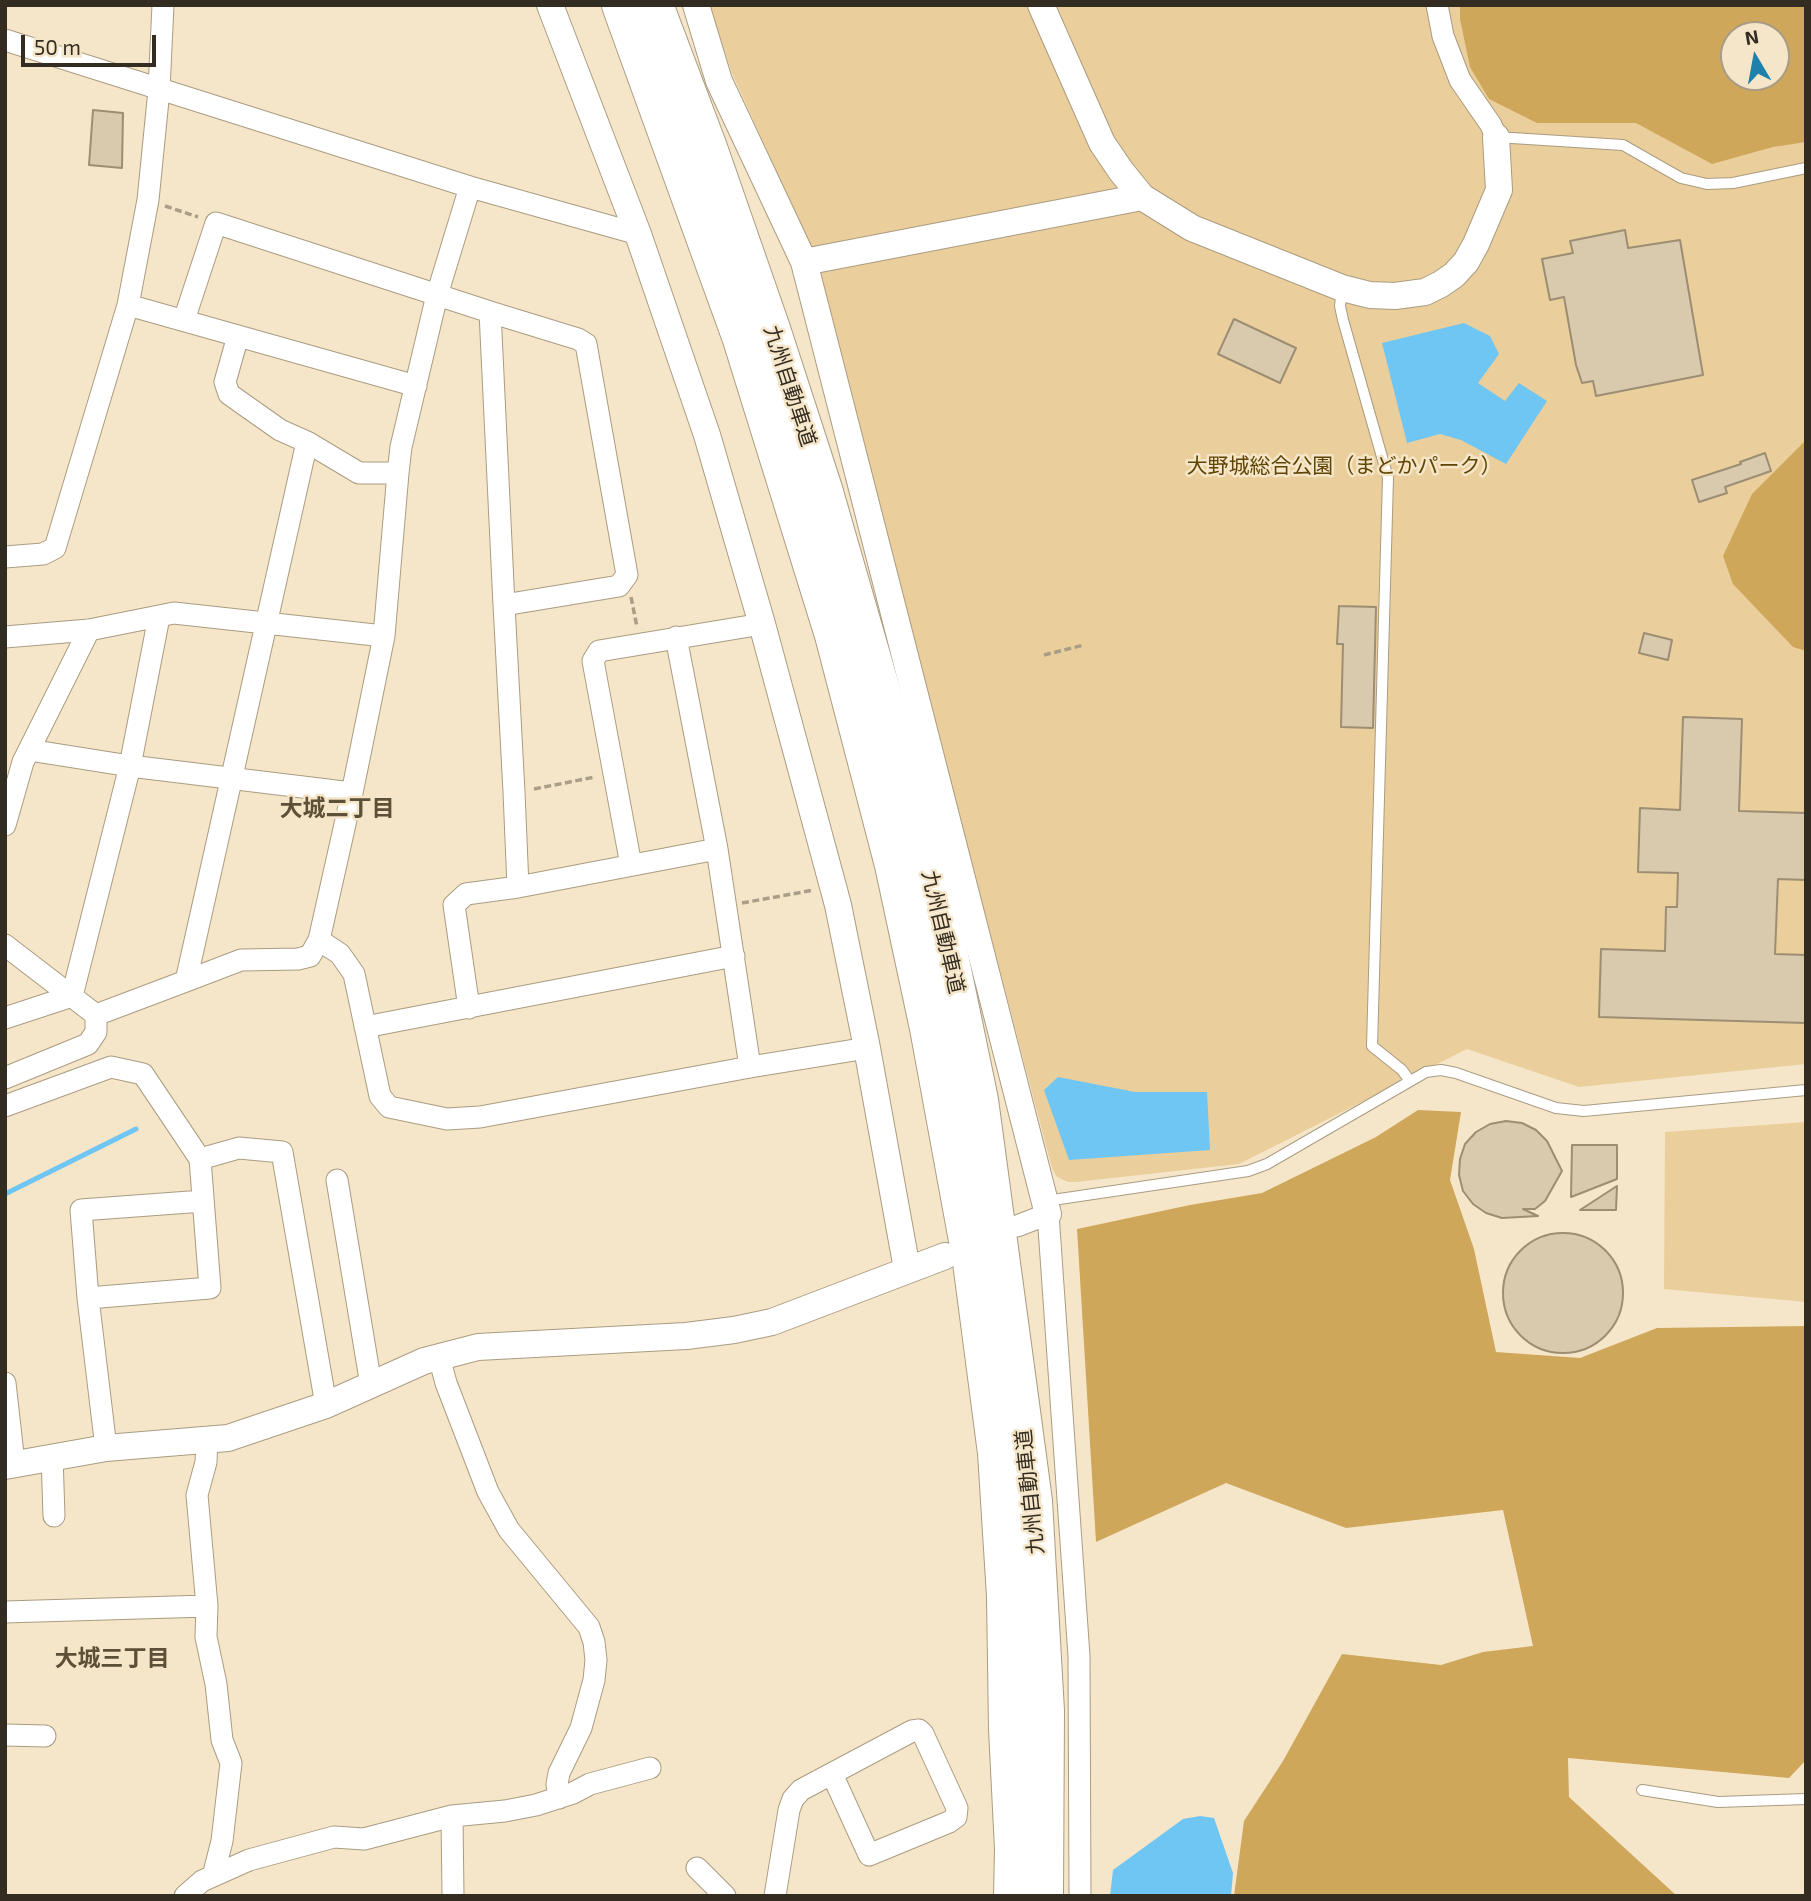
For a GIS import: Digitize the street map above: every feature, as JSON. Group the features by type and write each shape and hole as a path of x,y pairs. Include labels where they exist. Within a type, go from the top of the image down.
{"highway":[{"name":"九州自動車道","path":"621,5 741,339 827,610 894,865 929,1028 972,1262 997,1453 1006,1596 1013,1896"},
{"name":"九州自動車道","path":"654,5 771,328 831,514 901,759 945,936 976,1086 1010,1317 1033,1501 1045,1711 1044,1896"}],"street":[{"path":"5,557 43,554 55,548 128,305 148,200 159,90 163,5"},
{"path":"550,5 638,234 707,435 762,624 833,886 867,1048 907,1269"},
{"path":"696,5 719,81 804,262 1046,1208 1079,1656 1080,1896"},
{"path":"1041,5 1102,143 1142,197 1192,228 1342,288 1370,295 1395,296 1424,292 1454,275 1466,262 1497,198 1499,180 1496,137 1461,80 1443,36 1437,5"},
{"path":"5,40 470,187 638,234"},
{"path":"96,1015 241,960 298,959 310,956 319,940 384,636 401,447 437,295 470,187"},
{"path":"804,262 1142,197"},
{"path":"184,320 216,223 578,339 586,344 627,575 618,586 504,605"},
{"path":"128,305 416,386"},
{"path":"491,312 518,887"},
{"path":"239,336 225,382 229,394 280,430 359,472 398,473"},
{"path":"186,981 307,442"},
{"path":"5,637 89,630 174,613 384,636"},
{"path":"72,996 130,766 159,617"},
{"path":"631,865 593,661 598,651 762,624"},
{"path":"5,825 19,755 89,630"},
{"path":"676,637 717,849 750,1067"},
{"path":"19,755 352,793"},
{"path":"469,1007 454,905 466,894 518,887 717,849"},
{"path":"319,940 340,954 354,974 380,1096 389,1107 447,1119 480,1117 867,1048"},
{"path":"5,945 96,1015"},
{"path":"365,1027 734,956"},
{"path":"5,1018 72,996"},
{"path":"5,1078 88,1044 96,1032 96,1015"},
{"path":"5,1107 111,1067 143,1074 200,1159 210,1287 88,1298"},
{"path":"200,1159 239,1148 282,1152 326,1405"},
{"path":"337,1180 371,1385"},
{"path":"106,1448 88,1298 81,1210 203,1201"},
{"path":"1017,1226 1046,1208"},
{"path":"5,1383 10,1465 106,1448 228,1438 326,1405 424,1361 439,1357 478,1348 734,1331 806,1311 945,1256"},
{"path":"439,1357 446,1383 488,1492 509,1530 589,1627 594,1642 594,1680 581,1728 559,1773 558,1798"},
{"path":"207,1439 206,1462 197,1495 207,1606 205,1637 216,1684 222,1740 231,1763 222,1841 213,1877"},
{"path":"52,1456 54,1516"},
{"path":"5,1612 207,1606"},
{"path":"775,1896 793,1799 801,1790 912,1731 919,1730 957,1808 956,1817 869,1855 832,1774"},
{"path":"5,1735 46,1737"},
{"path":"185,1896 202,1881 249,1860 334,1837 364,1839 452,1816 505,1811 558,1798 590,1784 650,1768"},
{"path":"452,1816 453,1896"},
{"path":"697,1868 725,1896"}],"lane":[{"path":"1496,137 1623,145 1681,178 1707,184 1733,183 1806,168"},
{"path":"1342,288 1342,313 1388,478 1372,1046 1402,1070 1410,1081"},
{"path":"1046,1208 1248,1171 1267,1164 1426,1073 1448,1072 1556,1108 1584,1111 1806,1090"},
{"path":"1642,1790 1718,1802 1806,1799"}],"path":[{"path":"148,200 216,223"},
{"path":"627,575 640,643"},
{"path":"1044,655 1084,645"},
{"path":"514,792 614,773"},
{"path":"726,905 833,886"}],"green space":[{"name":"大野城総合公園（まどかパーク）","path":"709,5 1631,5 1719,147 1806,122 1806,1064 1579,1087 1467,1049 1239,1164 1076,1182 1057,1177 1052,1168 807,239 732,73"},
{"path":"1806,1122 1806,1302 1664,1289 1665,1132"}],"shaded area":[{"path":"1460,5 1806,5 1806,142 1773,147 1712,164 1636,123 1537,123 1489,99 1470,67 1460,19"},
{"path":"1806,440 1806,651 1793,647 1733,584 1723,556 1752,494"},
{"path":"1418,1110 1461,1112 1450,1180 1474,1249 1496,1352 1580,1358 1657,1328 1806,1326 1806,1760 1789,1778 1568,1758 1569,1797 1677,1896 1234,1896 1244,1821 1283,1761 1342,1654 1441,1665 1483,1652 1533,1646 1503,1510 1346,1528 1226,1483 1096,1542 1077,1229 1262,1193 1376,1137"}],"water":[{"path":"1464,323 1490,336 1499,354 1478,383 1505,401 1519,383 1547,401 1506,464 1461,440 1440,434 1407,443 1382,343"},
{"path":"1058,1077 1135,1092 1207,1092 1210,1150 1069,1160 1044,1090"},
{"path":"1200,1816 1214,1818 1233,1873 1231,1896 1110,1896 1113,1870 1183,1819"}],"building":[{"path":"93,110 123,113 122,168 89,165"},
{"path":"1625,230 1628,248 1680,240 1703,375 1596,396 1593,381 1582,383 1576,365 1564,297 1550,300 1542,259 1573,253 1570,241"},
{"path":"1234,319 1296,348 1280,383 1218,354"},
{"path":"1765,453 1771,471 1725,487 1727,493 1699,502 1692,480"},
{"path":"1339,606 1376,607 1373,728 1341,727 1343,644 1337,644"},
{"path":"1644,633 1672,640 1668,660 1639,653"},
{"path":"1683,717 1742,719 1739,811 1806,813 1806,880 1778,879 1775,954 1806,955 1806,1023 1599,1017 1601,949 1665,951 1666,907 1677,907 1678,873 1638,872 1640,808 1680,810"},
{"path":"1506,1121 1522,1123 1536,1130 1547,1141 1562,1171 1545,1201 1535,1209 1523,1209 1538,1216 1502,1218 1486,1213 1473,1204 1463,1191 1459,1175 1465,1144 1476,1132 1490,1124"},
{"path":"1572,1145 1617,1145 1617,1179 1571,1197"},
{"path":"1617,1186 1616,1210 1580,1210"},
{"path":"1563,1233 1586,1237 1606,1250 1619,1270 1623,1293 1619,1316 1606,1336 1586,1349 1563,1353 1540,1349 1520,1336 1507,1316 1503,1293 1507,1270 1520,1250 1540,1237"}],"waterway":[{"path":"5,1194 136,1129"}],"district":[{"name":"大城二丁目","path":"337,808"},
{"name":"大城三丁目","path":"112,1658"}]}
